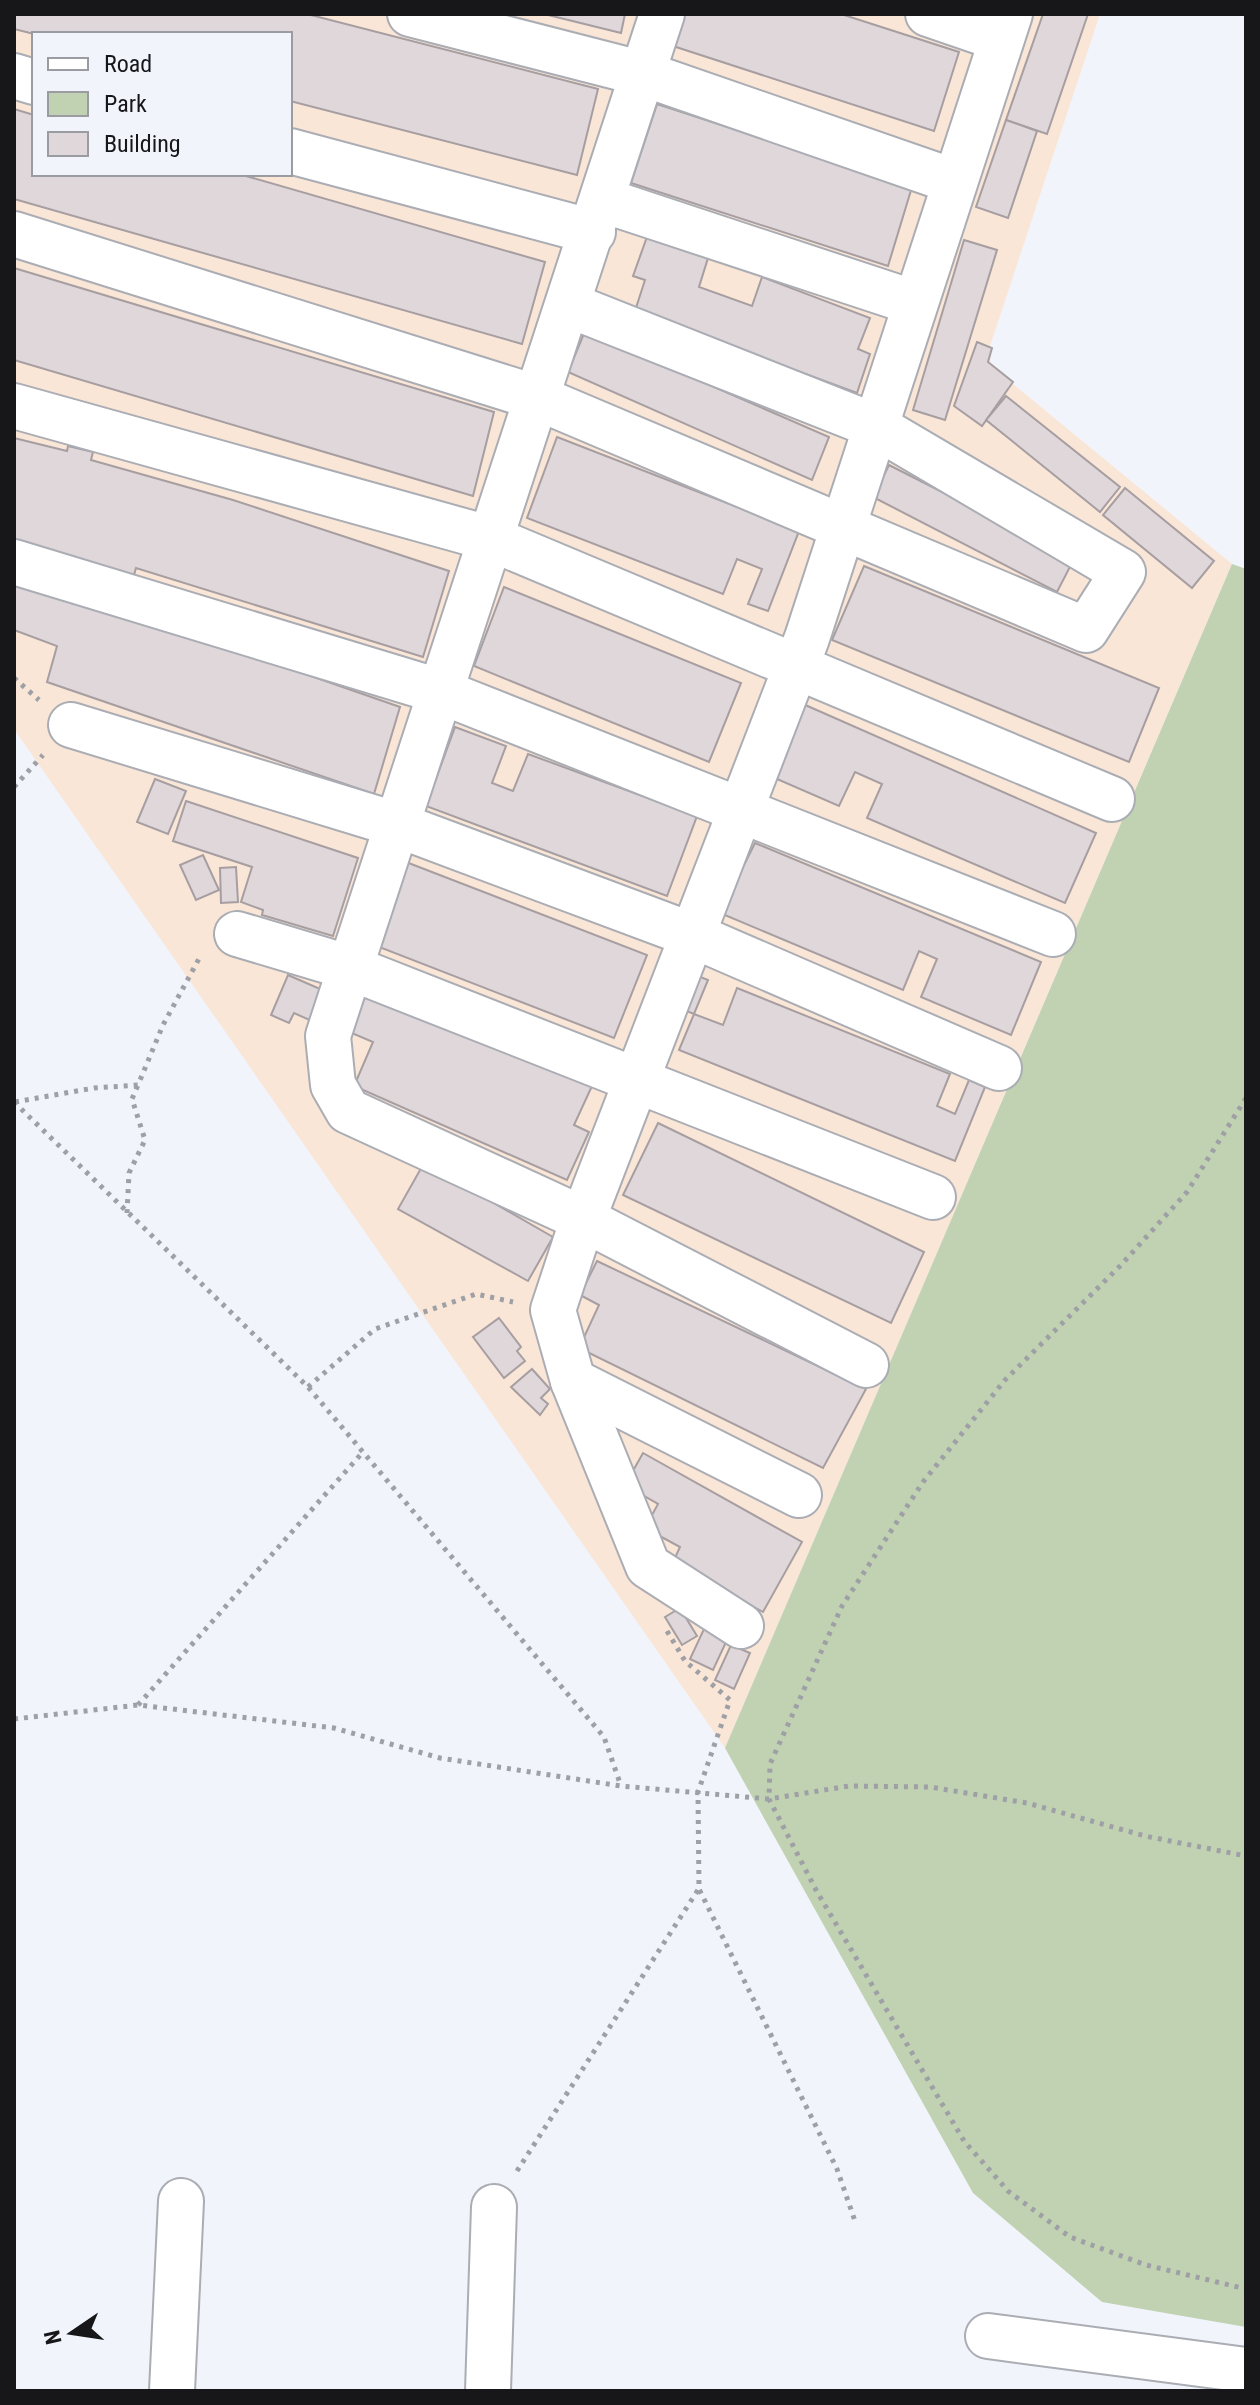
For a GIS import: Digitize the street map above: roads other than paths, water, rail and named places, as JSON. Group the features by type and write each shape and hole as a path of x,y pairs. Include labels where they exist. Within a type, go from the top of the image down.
{"lane":[{"path":"410,14 644,74 953,181"},
{"path":"662,14 328,1036 333,1085 348,1111 583,1219 866,1365"},
{"path":"741,1626 648,1566 573,1381 553,1310 583,1219 796,666 1005,27 928,14"},
{"path":"292,151 598,216 915,303"},
{"path":"14,234 538,398 1086,630 1123,572 875,426 569,305"},
{"path":"14,406 492,539 1112,799"},
{"path":"14,562 442,692 1053,934"},
{"path":"71,725 398,825 692,935 999,1068"},
{"path":"237,934 351,968 933,1197"},
{"path":"573,1381 799,1495"},
{"path":"172,2391 181,2201"},
{"path":"488,2391 494,2207"},
{"path":"988,2336 1246,2370"}]}
